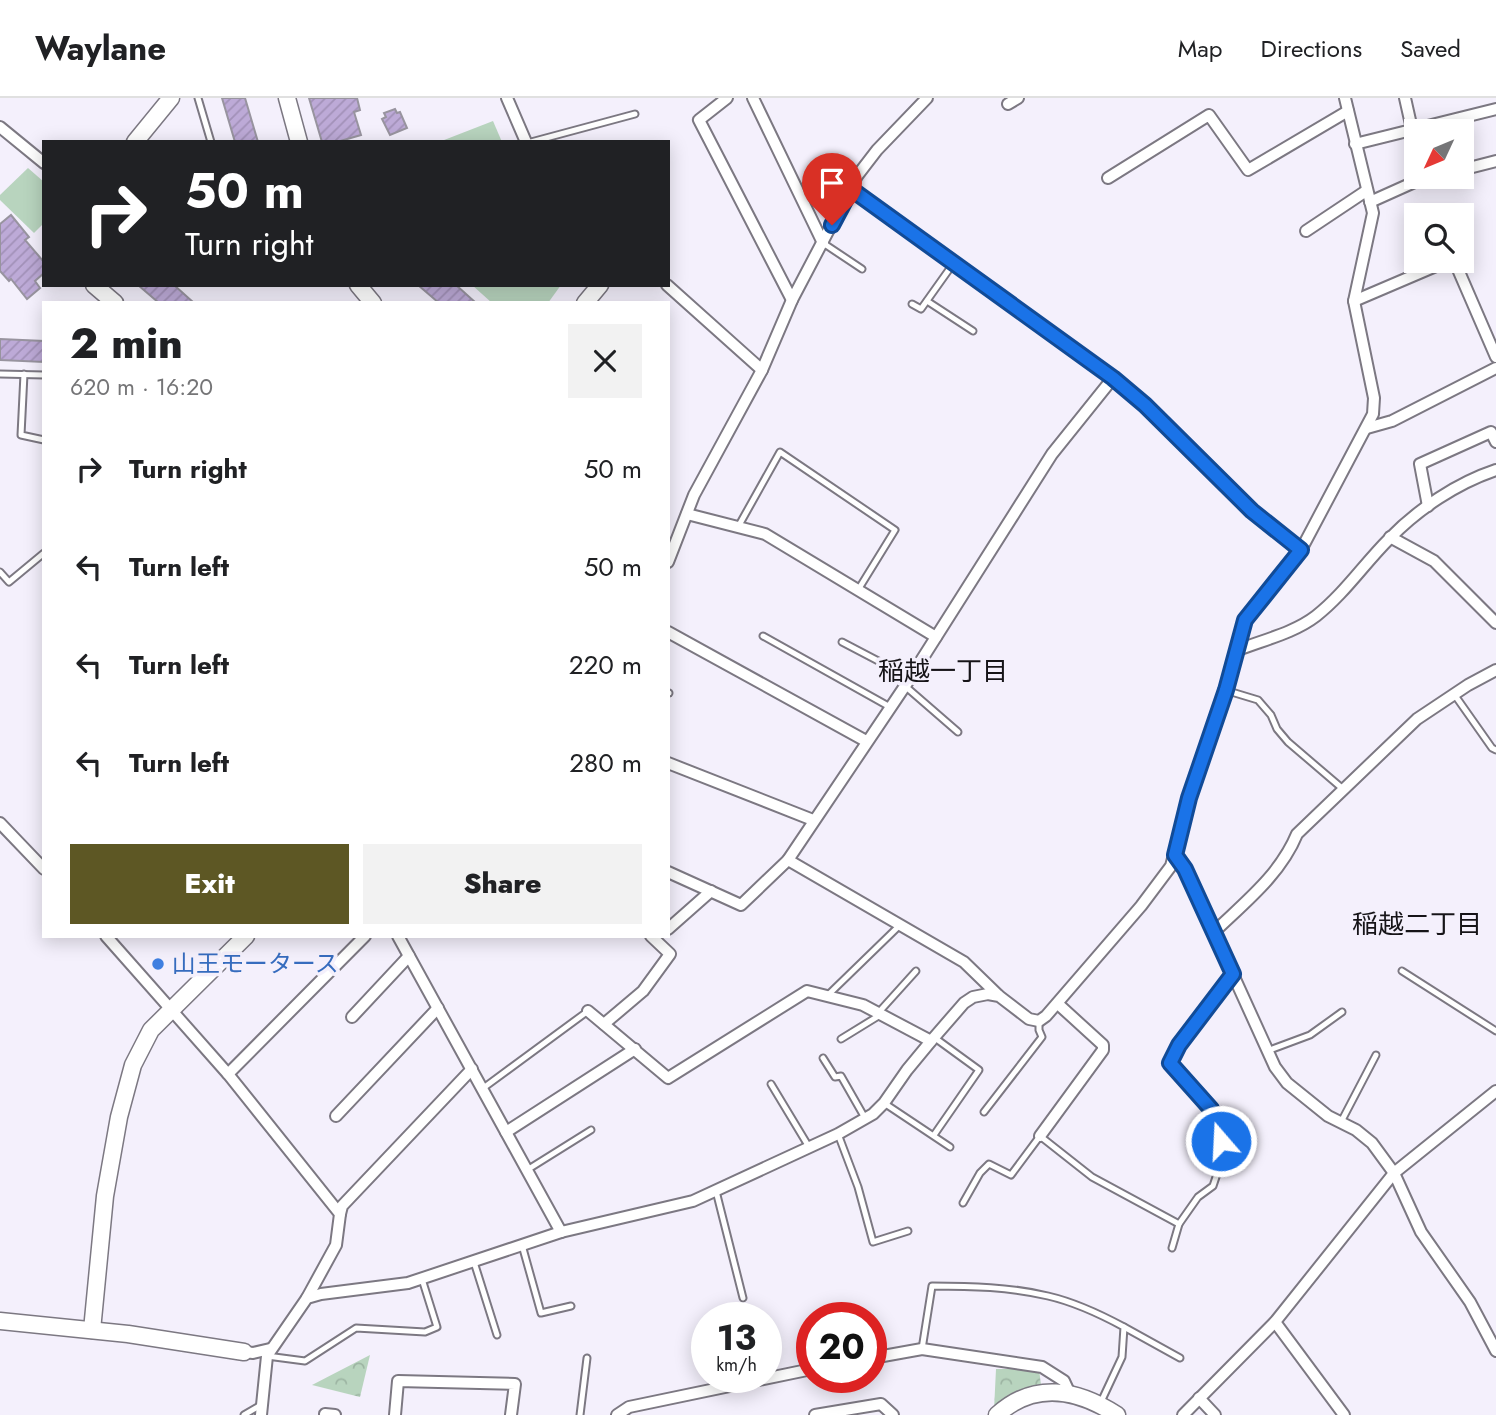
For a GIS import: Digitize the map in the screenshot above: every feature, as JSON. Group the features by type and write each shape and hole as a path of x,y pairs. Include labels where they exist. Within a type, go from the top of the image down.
{"street":[{"path":"137,140 171,98"},
{"path":"287,98 298,140"},
{"path":"507,98 525,140"},
{"path":"727,98 699,120 792,300"},
{"path":"753,98 823,243"},
{"path":"670,557 694,495 762,370 792,300 866,162 927,98"},
{"path":"788,860 964,962 999,996 1029,1019 1039,1021 1058,1004 1141,906 1171,866 1189,798 1226,690 1245,620 1301,550 1373,414 1374,398 1354,301 1373,213 1345,98"},
{"path":"1405,98 1410,119"},
{"path":"1454,119 1496,109"},
{"path":"1108,178 1209,115 1248,170 1348,111"},
{"path":"0,127 42,161"},
{"path":"1355,144 1404,131"},
{"path":"1474,167 1496,161"},
{"path":"1306,231 1368,196 1404,185"},
{"path":"670,873 741,905 788,860 905,686 1052,454 1113,378 851,189"},
{"path":"1354,301 1443,263 1457,267 1496,356"},
{"path":"96,287 113,301"},
{"path":"360,287 371,301"},
{"path":"587,301 598,287"},
{"path":"669,287 762,370"},
{"path":"1367,428 1392,421 1496,368"},
{"path":"1428,506 1420,464 1491,432 1496,442"},
{"path":"1238,650 1314,618 1348,586 1390,537 1428,506 1455,489 1496,470"},
{"path":"687,514 765,534 936,637"},
{"path":"1390,537 1434,561 1496,624"},
{"path":"670,633 866,741"},
{"path":"1214,932 1273,875 1289,853 1297,834 1417,719 1496,670"},
{"path":"670,764 813,820"},
{"path":"0,822 42,867"},
{"path":"1175,855 1185,869 1267,1051 1287,1083 1328,1116 1372,1143 1394,1172 1421,1232 1470,1302 1496,1352"},
{"path":"670,927 711,891"},
{"path":"108,938 228,1073 341,1214"},
{"path":"92,1330 105,1196 125,1091 141,1046 151,1030 244,938"},
{"path":"228,1073 363,938"},
{"path":"399,938 561,1232"},
{"path":"604,1024 643,991 670,954 656,938"},
{"path":"352,1017 409,956"},
{"path":"588,1011 668,1078 807,991 863,1005 933,1039"},
{"path":"307,1298 393,1286 422,1279 561,1232 693,1201 716,1191 838,1134 865,1118 884,1103 907,1070 964,1003 988,993 999,996"},
{"path":"1040,1136 1103,1050 1103,1045 1058,1004"},
{"path":"336,1116 438,1008"},
{"path":"506,1132 635,1049"},
{"path":"261,1410 268,1352 307,1298 336,1245 342,1206 472,1069"},
{"path":"1182,1415 1275,1322 1394,1172 1496,1091"},
{"path":"0,1321 92,1330 244,1352 268,1352"},
{"path":"1275,1322 1344,1415"},
{"path":"887,1355 922,1349 1042,1367 1064,1381 1070,1394"},
{"path":"617,1415 629,1407 796,1372"},
{"path":"395,1415 398,1381 514,1384 510,1415"},
{"path":"997,1415 1010,1403 1041,1392 1070,1394 1100,1404 1117,1415"},
{"path":"1199,1398 1214,1415"},
{"path":"815,1415 881,1404 893,1415"}],"lane":[{"path":"198,98 210,140"},
{"path":"538,140 635,114"},
{"path":"823,243 862,269"},
{"path":"912,304 921,309 953,264"},
{"path":"927,301 973,331"},
{"path":"0,373 42,375"},
{"path":"24,374 22,435 42,440"},
{"path":"1113,378 1145,405 1252,511 1301,550"},
{"path":"738,527 780,452 895,530 858,590"},
{"path":"0,572 9,582 42,555"},
{"path":"763,636 890,707"},
{"path":"842,642 884,664 958,732"},
{"path":"1226,690 1258,700 1288,742 1343,789"},
{"path":"1454,694 1496,750"},
{"path":"828,995 901,924"},
{"path":"842,1039 880,1013 916,971"},
{"path":"1402,971 1496,1031"},
{"path":"1172,1248 1179,1224 1198,1197 1213,1186 1220,1165 1221,1141 1211,1109 1170,1063 1179,1045 1233,974"},
{"path":"482,1089 588,1011"},
{"path":"1267,1051 1310,1035 1342,1012"},
{"path":"984,1112 1042,1037 1039,1021"},
{"path":"933,1039 979,1070 934,1135"},
{"path":"1341,1122 1376,1055"},
{"path":"823,1058 835,1077 841,1076 865,1118"},
{"path":"771,1084 810,1147"},
{"path":"884,1103 950,1147"},
{"path":"527,1170 591,1130"},
{"path":"838,1134 858,1187 873,1242 908,1231"},
{"path":"963,1202 980,1172 989,1164 1011,1175 1040,1136 1092,1177 1179,1224"},
{"path":"716,1191 743,1298"},
{"path":"522,1245 541,1313 571,1306"},
{"path":"474,1262 497,1335"},
{"path":"268,1352 305,1361 356,1328 425,1332 437,1327 422,1279"},
{"path":"922,1349 932,1286 970,1286 1047,1296 1098,1313 1180,1358"},
{"path":"1100,1404 1122,1357 1125,1327"},
{"path":"580,1415 587,1357"},
{"path":"244,1415 261,1410"}],"green space":[{"path":"493,121 501,140 444,140"},
{"path":"28,168 42,180 42,225 34,233 0,200 0,195"},
{"path":"474,287 560,287 549,301 490,301"},
{"path":"370,1355 360,1397 312,1385"},
{"path":"996,1369 1039,1369 1041,1385 1025,1390 994,1410"}],"building":[{"path":"222,98 245,98 257,140 234,140"},
{"path":"309,98 357,98 360,110 354,112 361,135 344,140 321,140"},
{"path":"395,109 397,113 400,112 407,128 390,135 382,119 386,117 384,113"},
{"path":"11,215 29,237 25,240 42,260 42,275 35,281 40,288 27,299 11,279 9,281 0,271 0,224"},
{"path":"140,287 176,287 192,301 157,301"},
{"path":"420,287 458,287 474,301 437,301"},
{"path":"0,339 42,341 42,362 0,360"}],"place":[{"name":"山王モータース","path":"158,964"}],"district":[{"name":"稲越一丁目","path":"943,671"},
{"name":"稲越二丁目","path":"1417,924"}],"route":[{"path":"832,225 851,189 1113,378 1145,405 1252,511 1301,550 1245,620 1226,690 1189,798 1175,855 1185,869 1233,974 1179,1045 1170,1063 1211,1109 1221,1141"}]}
